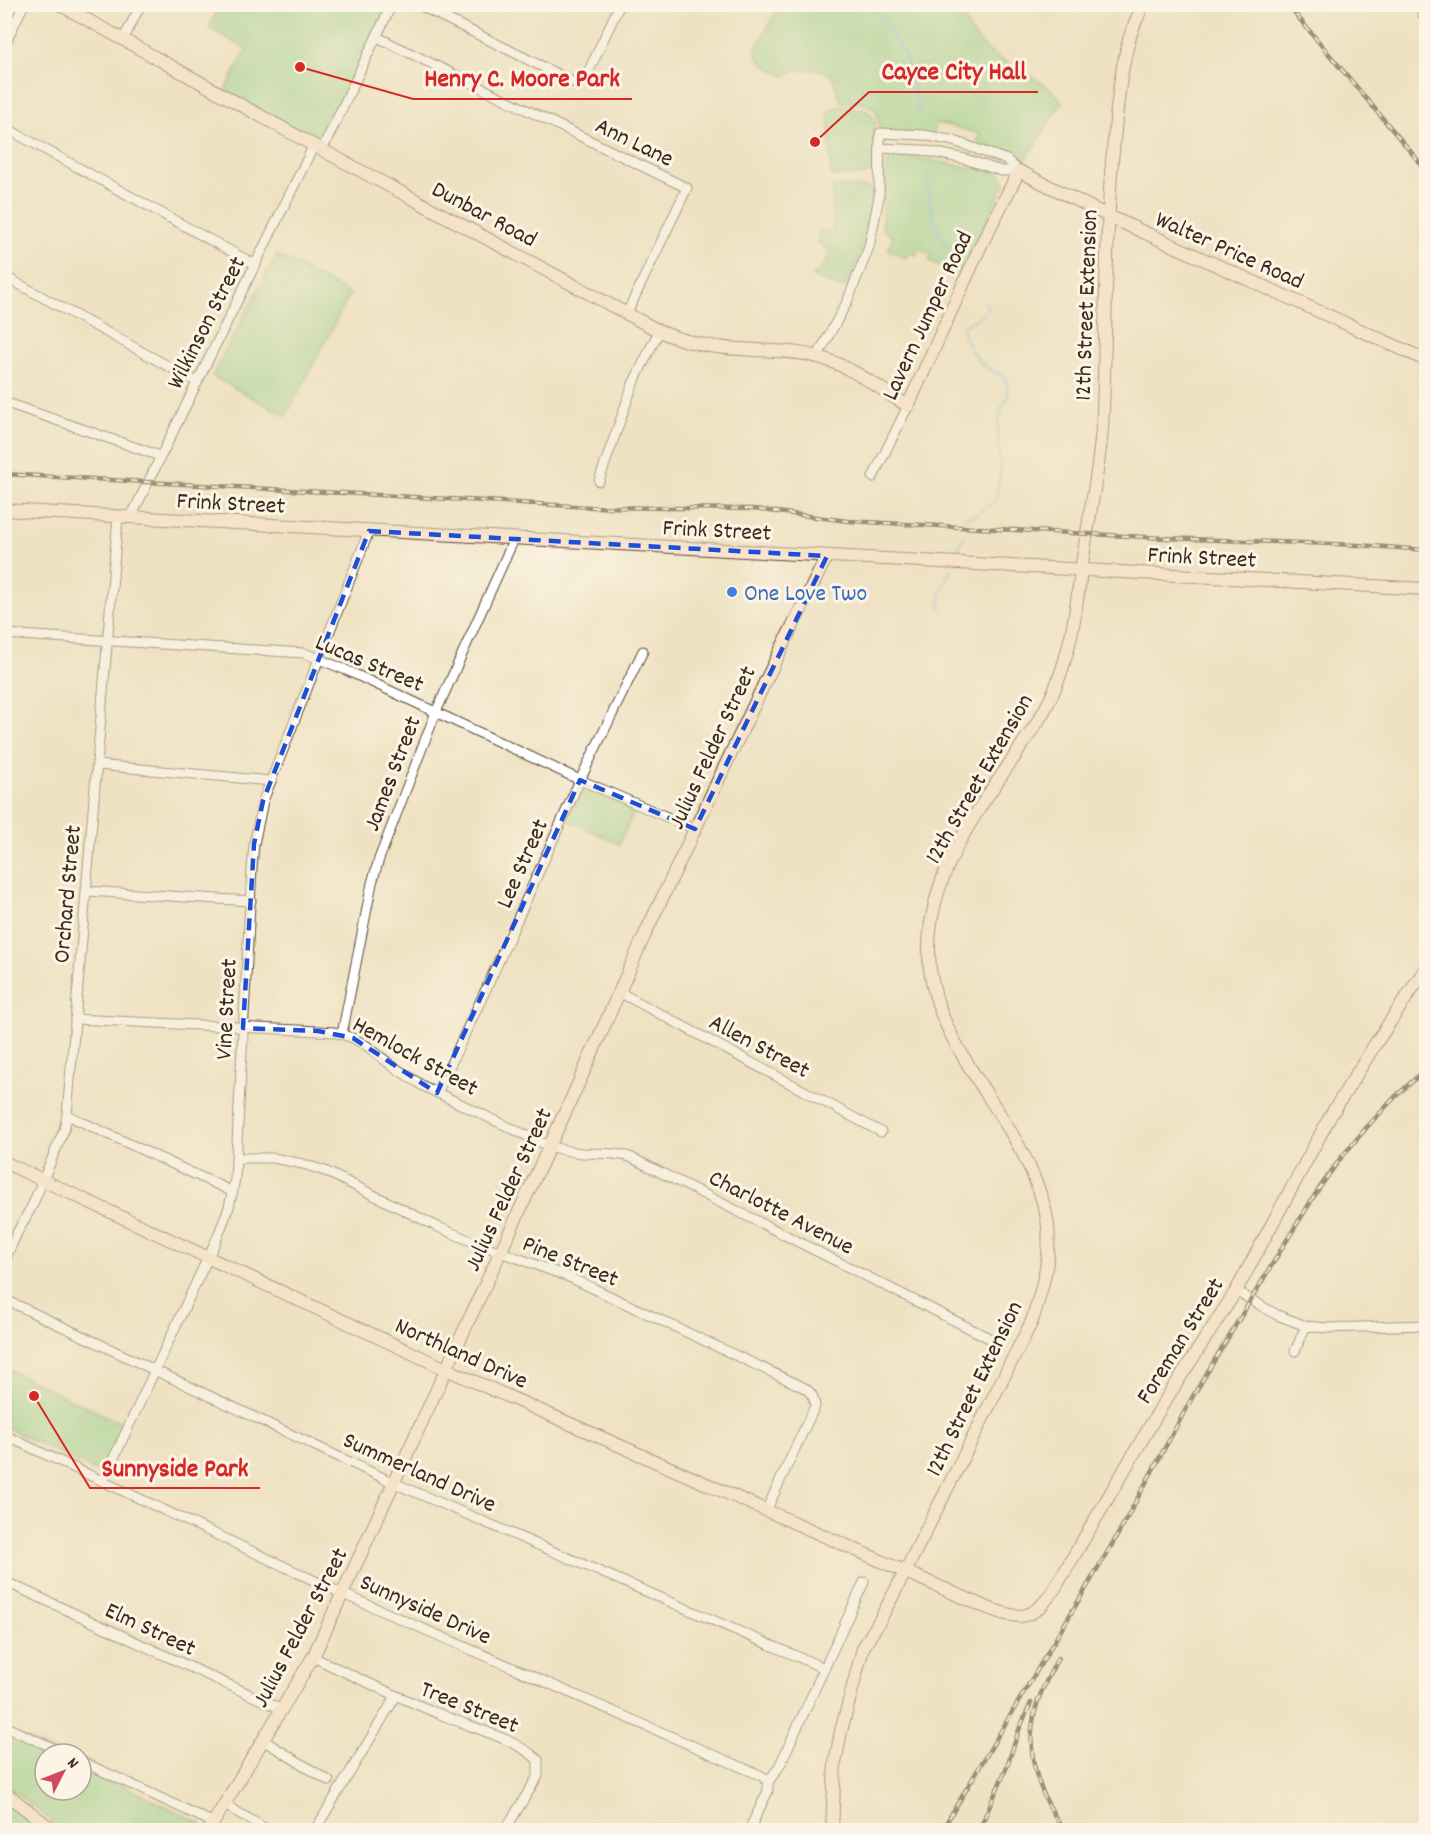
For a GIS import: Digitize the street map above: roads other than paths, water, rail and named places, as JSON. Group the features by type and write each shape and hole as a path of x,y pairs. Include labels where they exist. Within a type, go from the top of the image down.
{"street":[{"path":"4,46 24,4"},
{"name":"Dunbar Road","path":"59,4 659,331 677,338 721,348 786,351 817,357 849,369 908,406"},
{"path":"123,40 141,4"},
{"name":"Wilkinson Street","path":"125,517 160,456 256,265 377,37 392,4"},
{"path":"417,4 575,83 585,79 620,4"},
{"name":"12th Street Extension","path":"832,1830 835,1763 863,1648 905,1572 1032,1321 1048,1258 1048,1222 1041,1194 1011,1130 974,1075 949,1030 937,999 931,973 930,927 951,857 1041,717 1058,680 1071,637 1101,442 1108,216 1119,87 1128,42 1143,4"},
{"path":"1420,4 1426,17"},
{"name":"Ann Lane","path":"377,37 687,188 627,313"},
{"path":"4,127 256,265"},
{"path":"817,357 848,302 868,247 879,197 880,133 924,135 954,141 1007,160 1019,171"},
{"path":"880,148 922,150 965,159 1002,171 1019,171"},
{"name":"Walter Price Road","path":"1019,171 1108,216 1426,360"},
{"name":"Lavern Jumper Road","path":"873,477 982,243 1019,171"},
{"path":"4,276 197,382"},
{"path":"599,481 633,384 659,331"},
{"path":"4,402 160,456"},
{"name":"Frink Street","path":"4,510 1426,589"},
{"name":"Orchard Street","path":"4,1262 29,1213 64,1130 68,1115 108,640 125,517"},
{"name":"Vine Street","path":"103,1481 225,1222 233,1192 236,1158 254,844 263,801 369,531"},
{"name":"James Street","path":"342,1034 372,883 379,859 436,712 514,539"},
{"name":"Julius Felder Street","path":"211,1827 313,1657 695,829 827,556"},
{"name":"Lucas Street","path":"4,634 295,651 320,659 580,780 695,829"},
{"name":"Lee Street","path":"437,1093 580,780 643,651"},
{"path":"97,765 271,781"},
{"path":"87,891 252,901"},
{"name":"Foreman Street","path":"905,1572 1004,1614 1019,1617 1032,1613 1049,1597 1163,1404 1236,1291 1331,1115 1426,968"},
{"name":"Allen Street","path":"619,992 882,1132"},
{"name":"Hemlock Street","path":"75,1019 342,1034 360,1042 391,1065 437,1093 549,1146"},
{"path":"68,1115 233,1192"},
{"name":"Charlotte Avenue","path":"549,1146 584,1153 607,1152 630,1157 989,1338"},
{"name":"Pine Street","path":"236,1158 281,1159 325,1171 438,1227 568,1277 810,1391 815,1406 766,1511"},
{"name":"Northland Drive","path":"4,1162 447,1369 905,1572"},
{"path":"1236,1291 1269,1311 1306,1326 1320,1329 1426,1325"},
{"name":"Summerland Drive","path":"4,1299 394,1483 824,1668"},
{"path":"1295,1351 1306,1326"},
{"name":"Sunnyside Drive","path":"4,1435 343,1594 762,1776 768,1782"},
{"name":"Elm Street","path":"4,1581 281,1709"},
{"path":"748,1830 768,1791 768,1782 779,1767 864,1582"},
{"name":"Tree Street","path":"313,1657 396,1696 518,1746 538,1760 538,1776 505,1830"},
{"path":"315,1830 396,1696"},
{"path":"4,1726 39,1742"},
{"path":"262,1740 329,1781"},
{"path":"93,1767 211,1827"},
{"path":"4,1792 54,1830"},
{"path":"225,1804 268,1830"}],"waterway":[{"path":"871,4 887,25 906,59 920,115"},
{"path":"927,173 934,220 944,242 960,260"},
{"path":"965,520 966,517 978,514 995,501 1001,471 998,425 1001,410 1008,397 1004,376 981,363 969,346 962,328 988,309 985,302"},
{"path":"954,560 964,535"},
{"path":"941,609 940,594 951,568"}],"railway":[{"path":"1287,4 1426,170"},
{"path":"4,474 591,507 753,509 848,521 1426,550"},
{"path":"942,1830 1117,1536 1193,1396 1318,1190 1367,1127 1426,1069"},
{"path":"1058,1658 1037,1704 1033,1721 1032,1754 1046,1801 1064,1830"},
{"path":"979,1830 1006,1769 1031,1703"}],"place":[{"name":"Henry C. Moore Park","path":"300,67"},
{"name":"Cayce City Hall","path":"815,142"},
{"name":"One Love Two","path":"732,592"},
{"name":"Sunnyside Park","path":"34,1396"}]}
